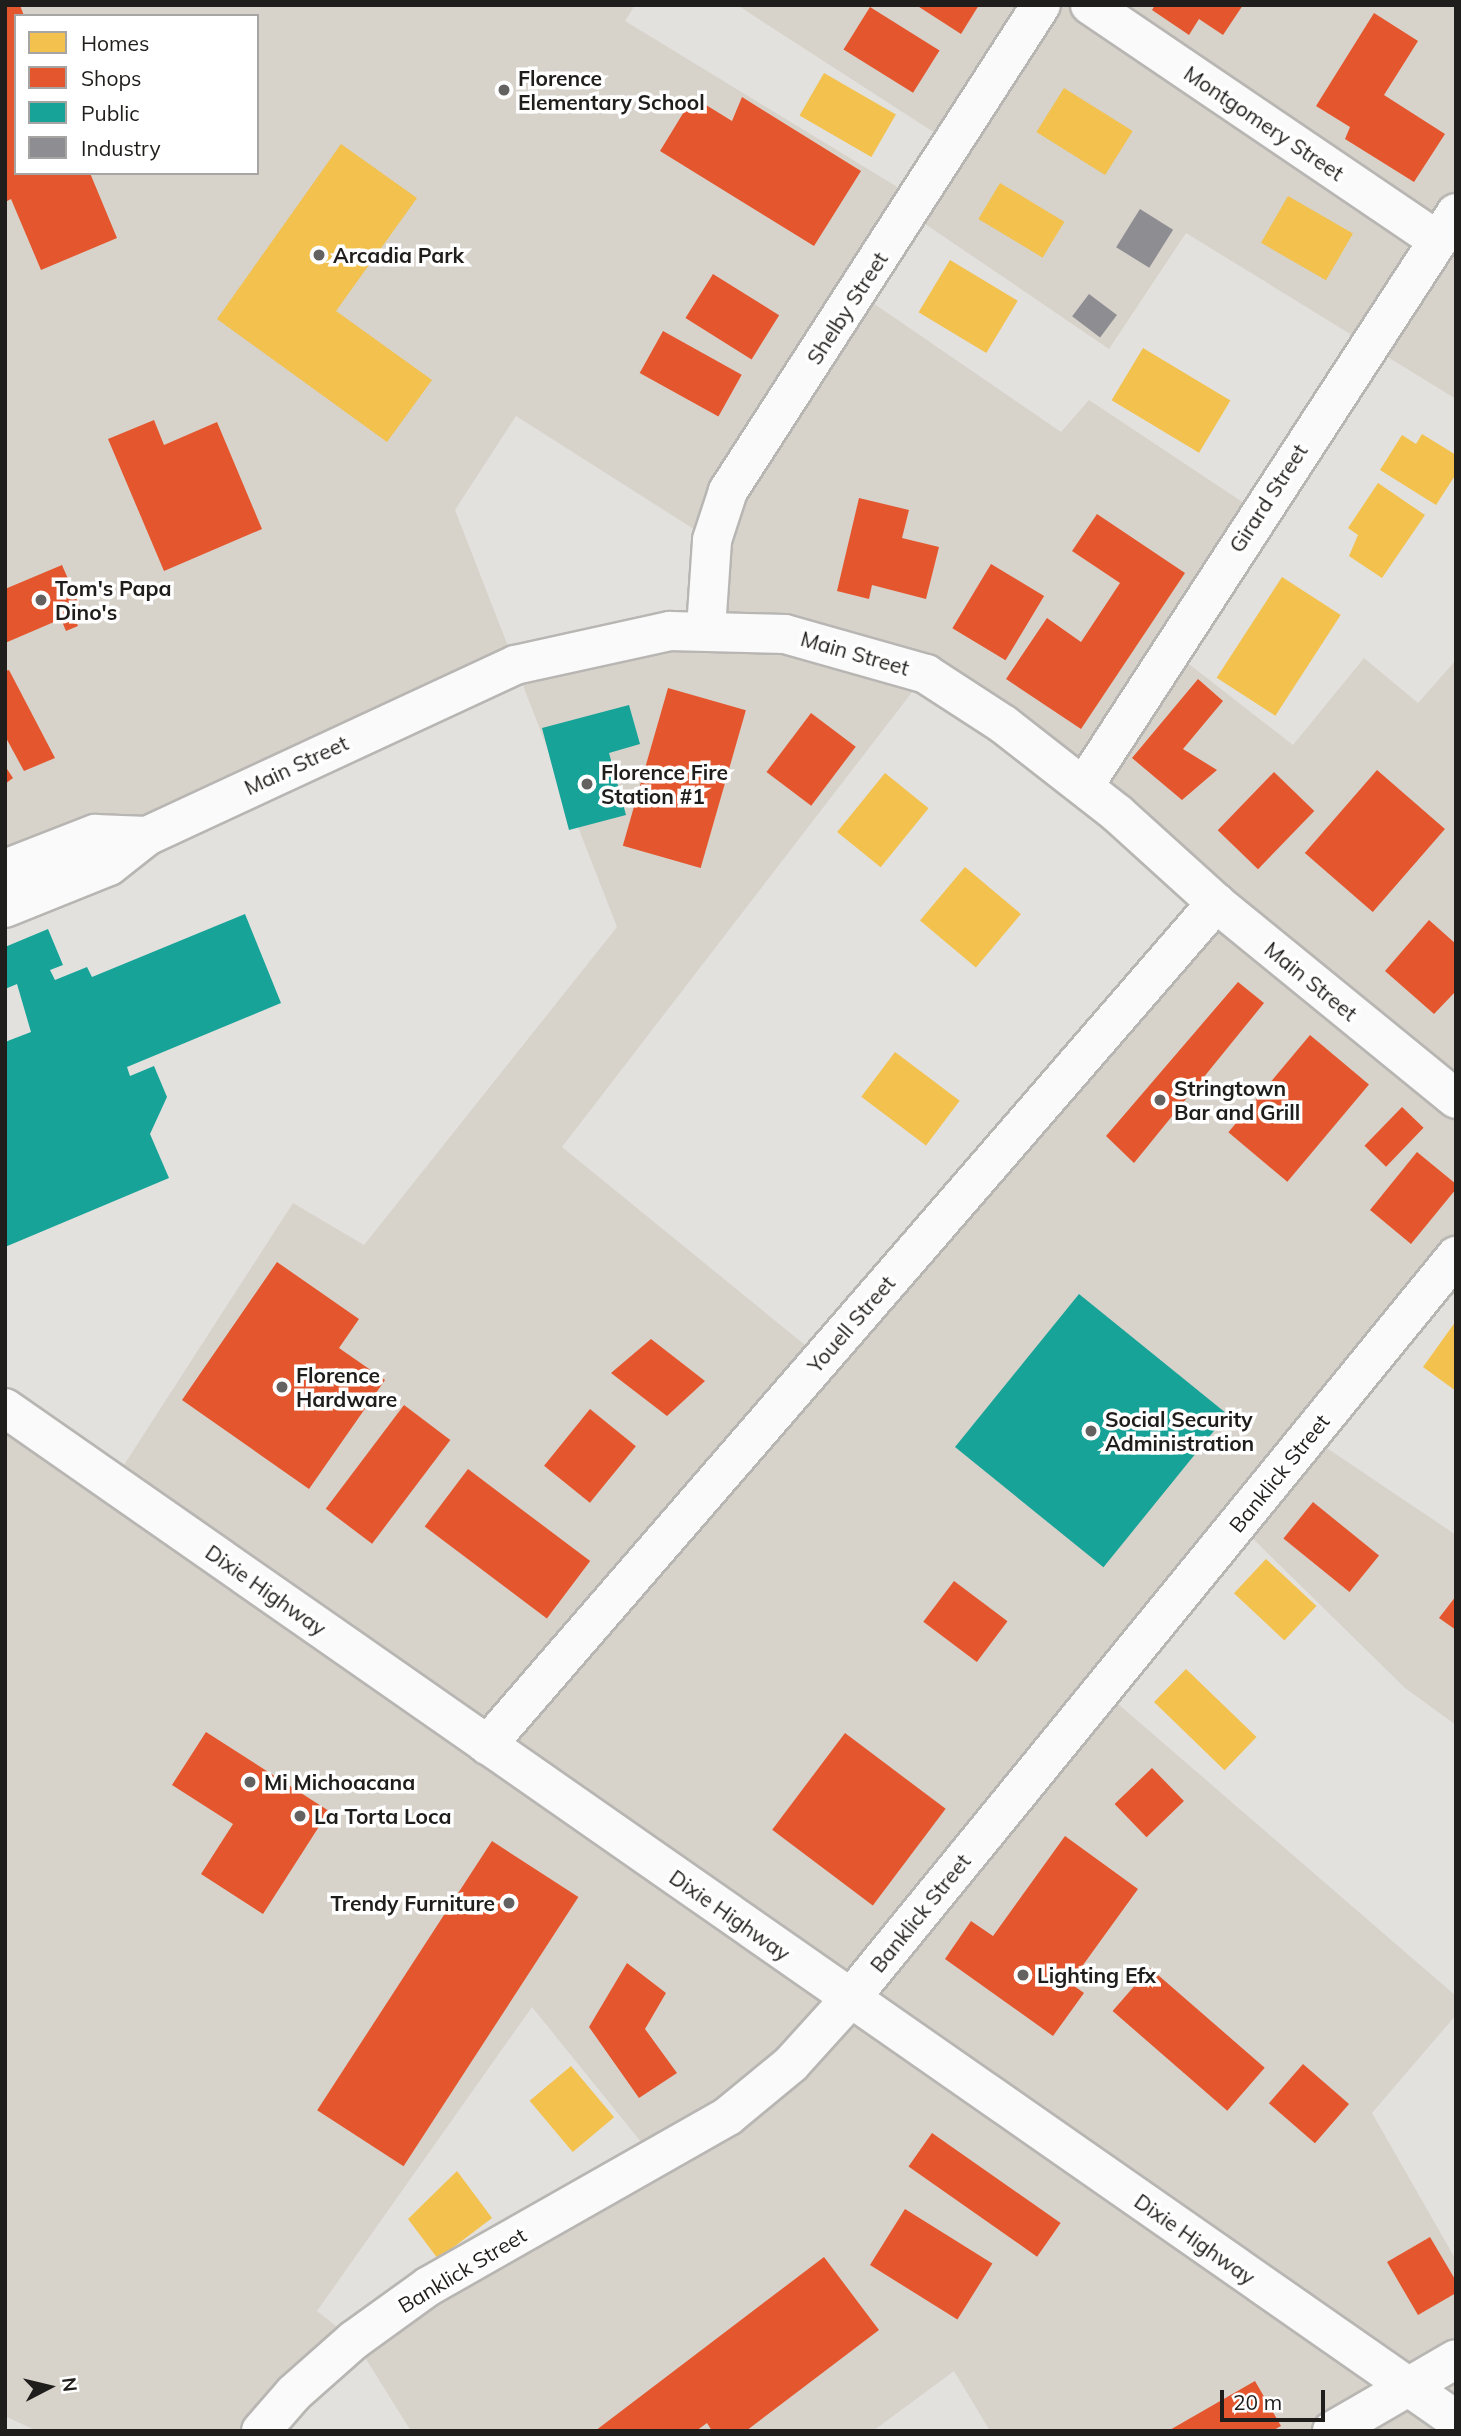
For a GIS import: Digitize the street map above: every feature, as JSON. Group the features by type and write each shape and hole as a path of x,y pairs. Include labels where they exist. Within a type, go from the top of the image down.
{"street":[{"name":"Shelby Street","path":"706,629 712,540 728,491 1041,5"},
{"name":"Montgomery Street","path":"1090,5 1447,227"},
{"name":"Girard Street","path":"1084,786 1447,227"},
{"name":"Main Street","path":"5,908 109,866 146,836 492,673 620,639 706,629 821,640 926,674 1003,724 1084,786 1216,903 1456,1098"},
{"name":"Main Street","path":"5,869 95,834 146,836"},
{"name":"Youell Street","path":"487,1745 1216,903"},
{"name":"Banklick Street","path":"261,2431 294,2393 354,2340 429,2286 728,2116 791,2064 850,1999 1456,1256"},
{"name":"Dixie Highway","path":"5,1408 1456,2420"},
{"path":"1332,2431 1456,2359"}],"shaded area":[{"path":"5,5 635,5 625,21 917,199 952,144 737,5 1456,5 1456,399 1186,233 1109,349 909,213 857,292 1061,432 1089,400 1259,513 1171,650 1293,745 1364,658 1418,703 1456,660 1456,1256 1309,1436 1456,1535 1456,1725 1405,1688 1238,1524 1102,1690 1456,1996 1456,2015 1372,2113 1456,2260 1456,2431 990,2431 954,2371 873,2431 411,2431 354,2340 261,2431 37,2431 5,2416 5,1408 113,1482 293,1203 364,1245 617,927 515,665 147,836 5,869","holes":["516,416 711,540 705,629 515,664 455,510","926,674 1215,903 821,1358 562,1147","532,2007 654,2158 354,2340 317,2311"]}],"building: Homes":[{"path":"824,73 896,115 871,157 800,115"},
{"path":"1064,88 1133,131 1105,175 1036,132"},
{"name":"Arcadia Park","path":"341,144 417,198 336,311 432,380 387,442 217,319"},
{"path":"1000,183 1064,222 1043,258 978,219"},
{"path":"1288,196 1353,234 1326,280 1261,243"},
{"path":"950,260 1018,301 986,353 919,312"},
{"path":"1143,348 1230,401 1199,453 1112,400"},
{"path":"1422,434 1456,455 1456,474 1436,505 1380,470 1402,435 1416,444"},
{"path":"1378,483 1425,515 1382,578 1349,556 1358,535 1348,528"},
{"path":"1282,577 1341,615 1275,716 1217,678"},
{"path":"885,773 929,808 881,867 837,832"},
{"path":"965,867 1021,914 976,968 920,921"},
{"path":"895,1052 960,1101 926,1145 861,1097"},
{"path":"1456,1321 1456,1391 1423,1367"},
{"path":"1266,1559 1316,1606 1284,1640 1234,1593"},
{"path":"1186,1669 1256,1737 1225,1770 1154,1702"},
{"path":"571,2066 614,2117 573,2152 530,2101"},
{"path":"457,2171 492,2218 438,2259 408,2219"}],"building: Shops":[{"path":"5,5 20,5 23,14 14,14 14,175 91,175 117,238 41,270 11,199 5,202"},
{"path":"916,5 979,5 961,34"},
{"path":"1155,5 1243,5 1223,35 1199,19 1189,35 1152,10"},
{"path":"870,7 940,50 913,93 844,49"},
{"path":"1374,13 1418,41 1384,95 1445,134 1414,182 1345,139 1350,127 1316,106"},
{"path":"693,97 732,121 742,97 861,171 814,246 660,151"},
{"path":"713,274 779,315 752,359 685,318"},
{"path":"663,331 742,375 718,417 640,373"},
{"path":"154,420 164,445 217,422 262,529 164,571 108,439"},
{"path":"859,498 909,510 902,538 939,547 926,599 872,585 869,599 837,591"},
{"path":"1097,514 1185,573 1081,729 1006,679 1047,618 1081,642 1120,583 1072,551"},
{"path":"991,564 1044,596 1006,660 952,628"},
{"name":"Tom's Papa Dino's","path":"62,565 82,611 73,615 78,626 66,631 61,619 5,643 5,589"},
{"path":"9,670 55,758 24,771 5,736 5,671"},
{"path":"1198,679 1223,701 1183,749 1217,770 1182,800 1132,758"},
{"path":"668,688 746,710 701,868 623,846"},
{"path":"811,713 856,747 811,806 766,772"},
{"path":"5,766 13,778 5,784"},
{"path":"1377,770 1445,829 1373,912 1305,853"},
{"path":"1274,772 1314,811 1258,869 1218,830"},
{"path":"1429,920 1456,944 1456,991 1434,1014 1385,971"},
{"name":"Stringtown Bar and Grill","path":"1238,982 1264,1003 1134,1163 1106,1136"},
{"path":"1310,1035 1369,1084 1287,1182 1228,1132"},
{"path":"1402,1107 1424,1128 1386,1167 1364,1146"},
{"path":"1417,1152 1456,1184 1456,1189 1411,1244 1370,1210"},
{"path":"277,1262 359,1319 339,1348 385,1380 309,1489 182,1400"},
{"path":"651,1339 705,1381 667,1416 611,1373"},
{"path":"404,1405 450,1440 372,1544 326,1509"},
{"path":"590,1409 636,1446 590,1503 544,1466"},
{"path":"468,1469 590,1561 547,1619 425,1527"},
{"path":"1313,1502 1379,1555 1349,1592 1283,1539"},
{"path":"954,1581 1008,1621 977,1662 923,1622"},
{"path":"1456,1596 1456,1630 1439,1618"},
{"path":"206,1732 329,1811 263,1914 201,1874 233,1824 172,1785"},
{"path":"845,1733 946,1809 873,1905 772,1830"},
{"path":"1152,1768 1184,1801 1147,1837 1115,1804"},
{"path":"1065,1836 1138,1889 1070,1983 1084,1993 1053,2036 945,1959 971,1921 993,1936"},
{"path":"492,1841 578,1897 404,2166 317,2110"},
{"path":"627,1963 666,1993 645,2029 677,2073 639,2098 589,2027"},
{"path":"1150,1968 1265,2068 1227,2111 1113,2011"},
{"path":"1303,2064 1349,2104 1315,2143 1269,2103"},
{"path":"932,2133 1061,2223 1037,2257 908,2167"},
{"path":"905,2209 992,2264 957,2320 870,2265"},
{"path":"1430,2237 1456,2281 1456,2293 1418,2315 1387,2262"},
{"path":"824,2257 879,2330 746,2431 712,2431 707,2423 696,2431 595,2431"},
{"path":"1255,2381 1281,2426 1272,2431 1168,2431"}],"building: Public":[{"name":"Florence Fire Station #1","path":"629,705 640,744 609,753 626,815 569,830 542,728"},
{"path":"245,914 281,1003 127,1067 130,1076 154,1066 167,1097 150,1134 169,1178 5,1247 5,1042 31,1032 17,984 5,989 5,947 48,929 63,965 50,970 55,980 87,967 92,977"},
{"name":"Social Security Administration","path":"1079,1294 1227,1414 1103,1567 955,1447"}],"building: Industry":[{"path":"1140,209 1173,230 1149,268 1116,247"},
{"path":"1089,294 1117,315 1100,337 1072,316"}],"place":[{"name":"Florence Elementary School","path":"504,90"},
{"name":"Arcadia Park","path":"319,255"},
{"name":"Tom's Papa Dino's","path":"41,600"},
{"name":"Florence Fire Station #1","path":"587,784"},
{"name":"Stringtown Bar and Grill","path":"1160,1100"},
{"name":"Florence Hardware","path":"282,1387"},
{"name":"Social Security Administration","path":"1091,1431"},
{"name":"Mi Michoacana","path":"250,1782"},
{"name":"La Torta Loca","path":"300,1816"},
{"name":"Trendy Furniture","path":"509,1903"},
{"name":"Lighting Efx","path":"1023,1975"}]}
